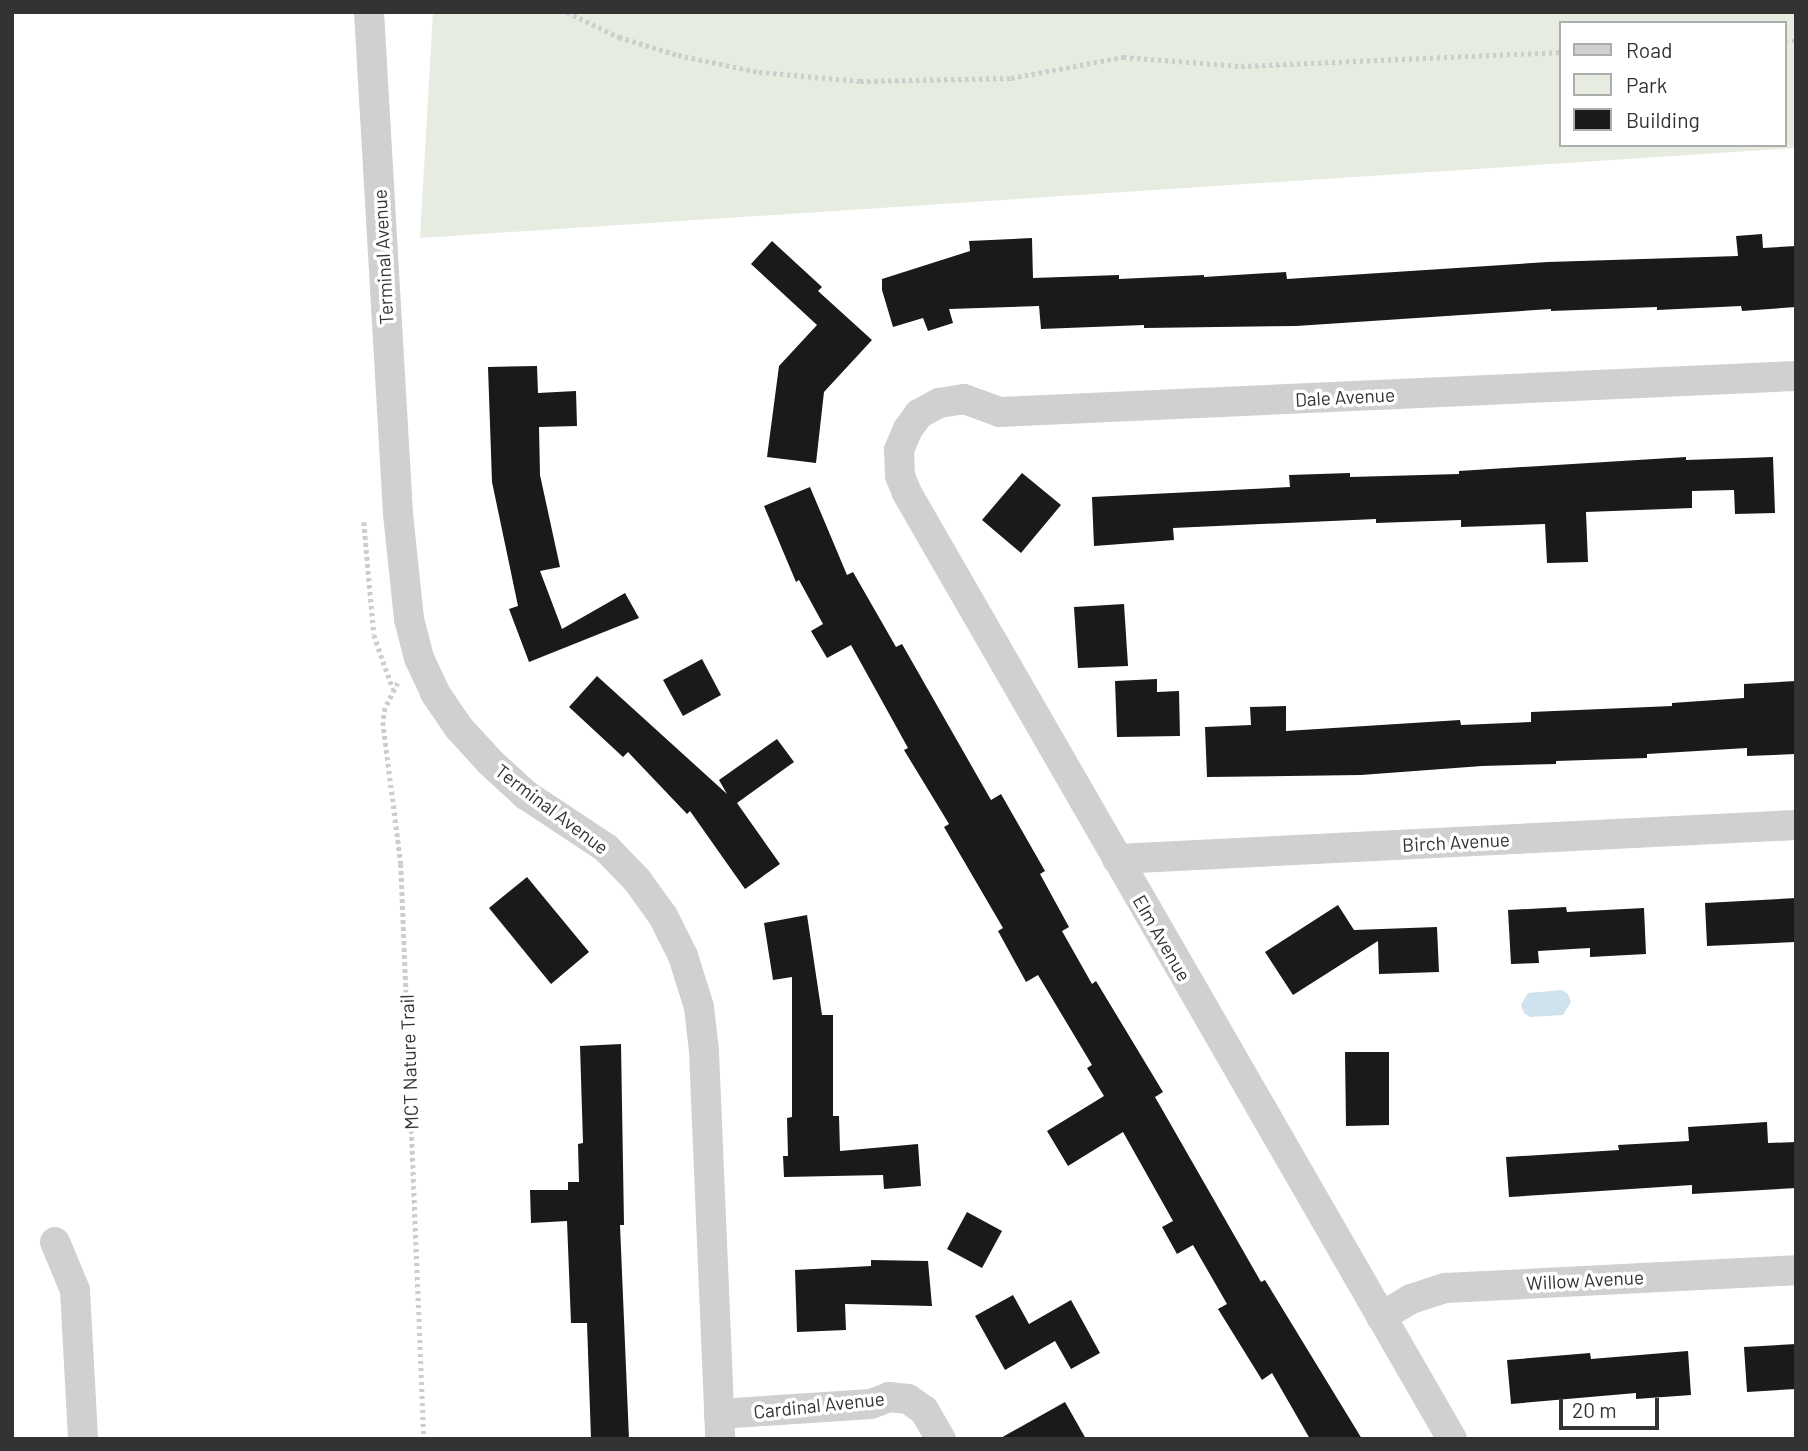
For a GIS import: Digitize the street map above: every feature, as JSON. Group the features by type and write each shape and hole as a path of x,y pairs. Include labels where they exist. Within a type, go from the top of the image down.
{"street":[{"name":"Terminal Avenue","path":"369,12 398,514 403,584 412,632 419,658 435,693 459,728 489,762 526,795 606,848 637,880 663,916 683,956 699,1007 704,1051 719,1426"},
{"name":"Dale Avenue","path":"908,429 919,415 939,403 964,399 988,405 999,412 1796,376"},
{"name":"Elm Avenue","path":"908,429 900,450 900,476 907,493 1451,1439"},
{"name":"Birch Avenue","path":"1117,859 1796,825"},
{"path":"55,1242 75,1290 83,1439"},
{"name":"Willow Avenue","path":"1381,1317 1411,1299 1444,1288 1796,1270"},
{"name":"Cardinal Avenue","path":"719,1426 871,1404 889,1397 908,1399 924,1410 941,1439"}],"path":[{"path":"566,12 629,40 702,61 791,77 860,81 1010,78 1131,56 1241,66 1560,52"},
{"name":"MCT Nature Trail","path":"393,689 383,722 401,864 424,1439"}],"green space":[{"path":"433,12 1796,12 1796,148 420,238"}],"water":[{"path":"1562,990 1568,994 1571,1002 1563,1015 1530,1017 1524,1013 1521,1005 1528,993"}],"building":[{"path":"1762,234 1763,248 1796,246 1796,307 1742,311 1741,306 1657,310 1657,307 1551,309 1296,326 1144,328 1144,325 1041,329 1039,306 949,309 953,323 928,331 923,318 893,327 882,290 882,279 970,251 969,241 1032,238 1033,278 1119,275 1119,279 1204,277 1286,272 1287,279 1548,262 1738,256 1736,236"},
{"path":"772,241 822,287 818,291 872,340 824,392 816,463 767,457 779,366 817,325 751,264"},
{"path":"537,366 538,393 576,391 577,426 539,427 540,475 560,567 540,571 562,629 625,593 639,618 529,662 509,609 518,606 492,482 488,367"},
{"path":"1686,457 1686,460 1773,457 1775,513 1735,514 1734,490 1692,491 1692,508 1586,512 1588,562 1547,563 1545,524 1461,527 1461,520 1376,523 1376,519 1173,528 1174,540 1094,546 1092,497 1290,487 1289,475 1350,473 1350,477 1459,474 1459,471"},
{"path":"1022,473 1061,505 1021,553 982,520"},
{"path":"810,487 847,575 853,572 896,647 902,644 991,800 1001,794 1045,871 1040,874 1069,927 1062,931 1092,984 1096,981 1163,1092 1155,1097 1261,1282 1265,1280 1362,1439 1310,1439 1272,1373 1262,1380 1218,1309 1227,1304 1193,1245 1177,1254 1162,1227 1173,1221 1123,1132 1068,1166 1047,1131 1104,1096 1087,1068 1092,1065 1038,975 1026,982 998,931 1003,928 944,827 949,824 904,750 908,748 851,645 827,658 811,631 823,624 799,580 796,582 764,506"},
{"path":"1124,604 1128,666 1078,668 1074,607"},
{"path":"702,659 721,695 683,716 663,680"},
{"path":"597,676 727,794 719,780 777,739 794,762 737,803 780,864 745,889 690,811 687,814 628,752 623,757 569,707"},
{"path":"1157,679 1157,692 1179,691 1180,736 1117,737 1115,681"},
{"path":"1796,681 1796,754 1747,756 1747,748 1647,754 1647,758 1556,761 1556,764 1482,766 1361,775 1207,777 1205,727 1251,725 1250,707 1286,706 1286,731 1460,720 1461,725 1531,722 1531,712 1672,706 1672,703 1744,698 1744,684"},
{"path":"527,877 589,952 551,984 489,908"},
{"path":"1796,898 1796,942 1707,946 1705,903"},
{"path":"1338,905 1354,930 1437,927 1439,972 1379,974 1378,941 1293,995 1265,952"},
{"path":"1566,907 1567,912 1644,908 1646,954 1590,957 1590,948 1538,951 1539,963 1511,964 1508,910"},
{"path":"807,915 822,1015 833,1015 833,1116 839,1116 840,1151 918,1144 921,1186 884,1189 883,1175 784,1177 783,1156 788,1156 787,1118 792,1117 792,977 773,980 764,923"},
{"path":"621,1044 624,1225 620,1225 629,1439 591,1439 587,1323 571,1323 567,1221 531,1223 530,1190 568,1190 568,1182 579,1182 578,1144 583,1143 580,1046"},
{"path":"1345,1052 1389,1052 1389,1125 1346,1126"},
{"path":"1767,1122 1768,1143 1796,1142 1796,1188 1692,1194 1692,1185 1509,1197 1506,1157 1619,1150 1618,1145 1689,1141 1688,1127"},
{"path":"967,1212 1002,1231 982,1268 947,1249"},
{"path":"871,1260 928,1261 932,1306 845,1304 846,1330 797,1332 795,1270 871,1266"},
{"path":"1013,1295 1029,1324 1071,1300 1100,1353 1071,1369 1055,1341 1005,1370 975,1316"},
{"path":"1796,1344 1796,1389 1747,1392 1744,1347"},
{"path":"1688,1351 1691,1395 1636,1399 1636,1393 1511,1404 1507,1360 1590,1353 1591,1359"},
{"path":"1065,1402 1086,1439 999,1439"}]}
